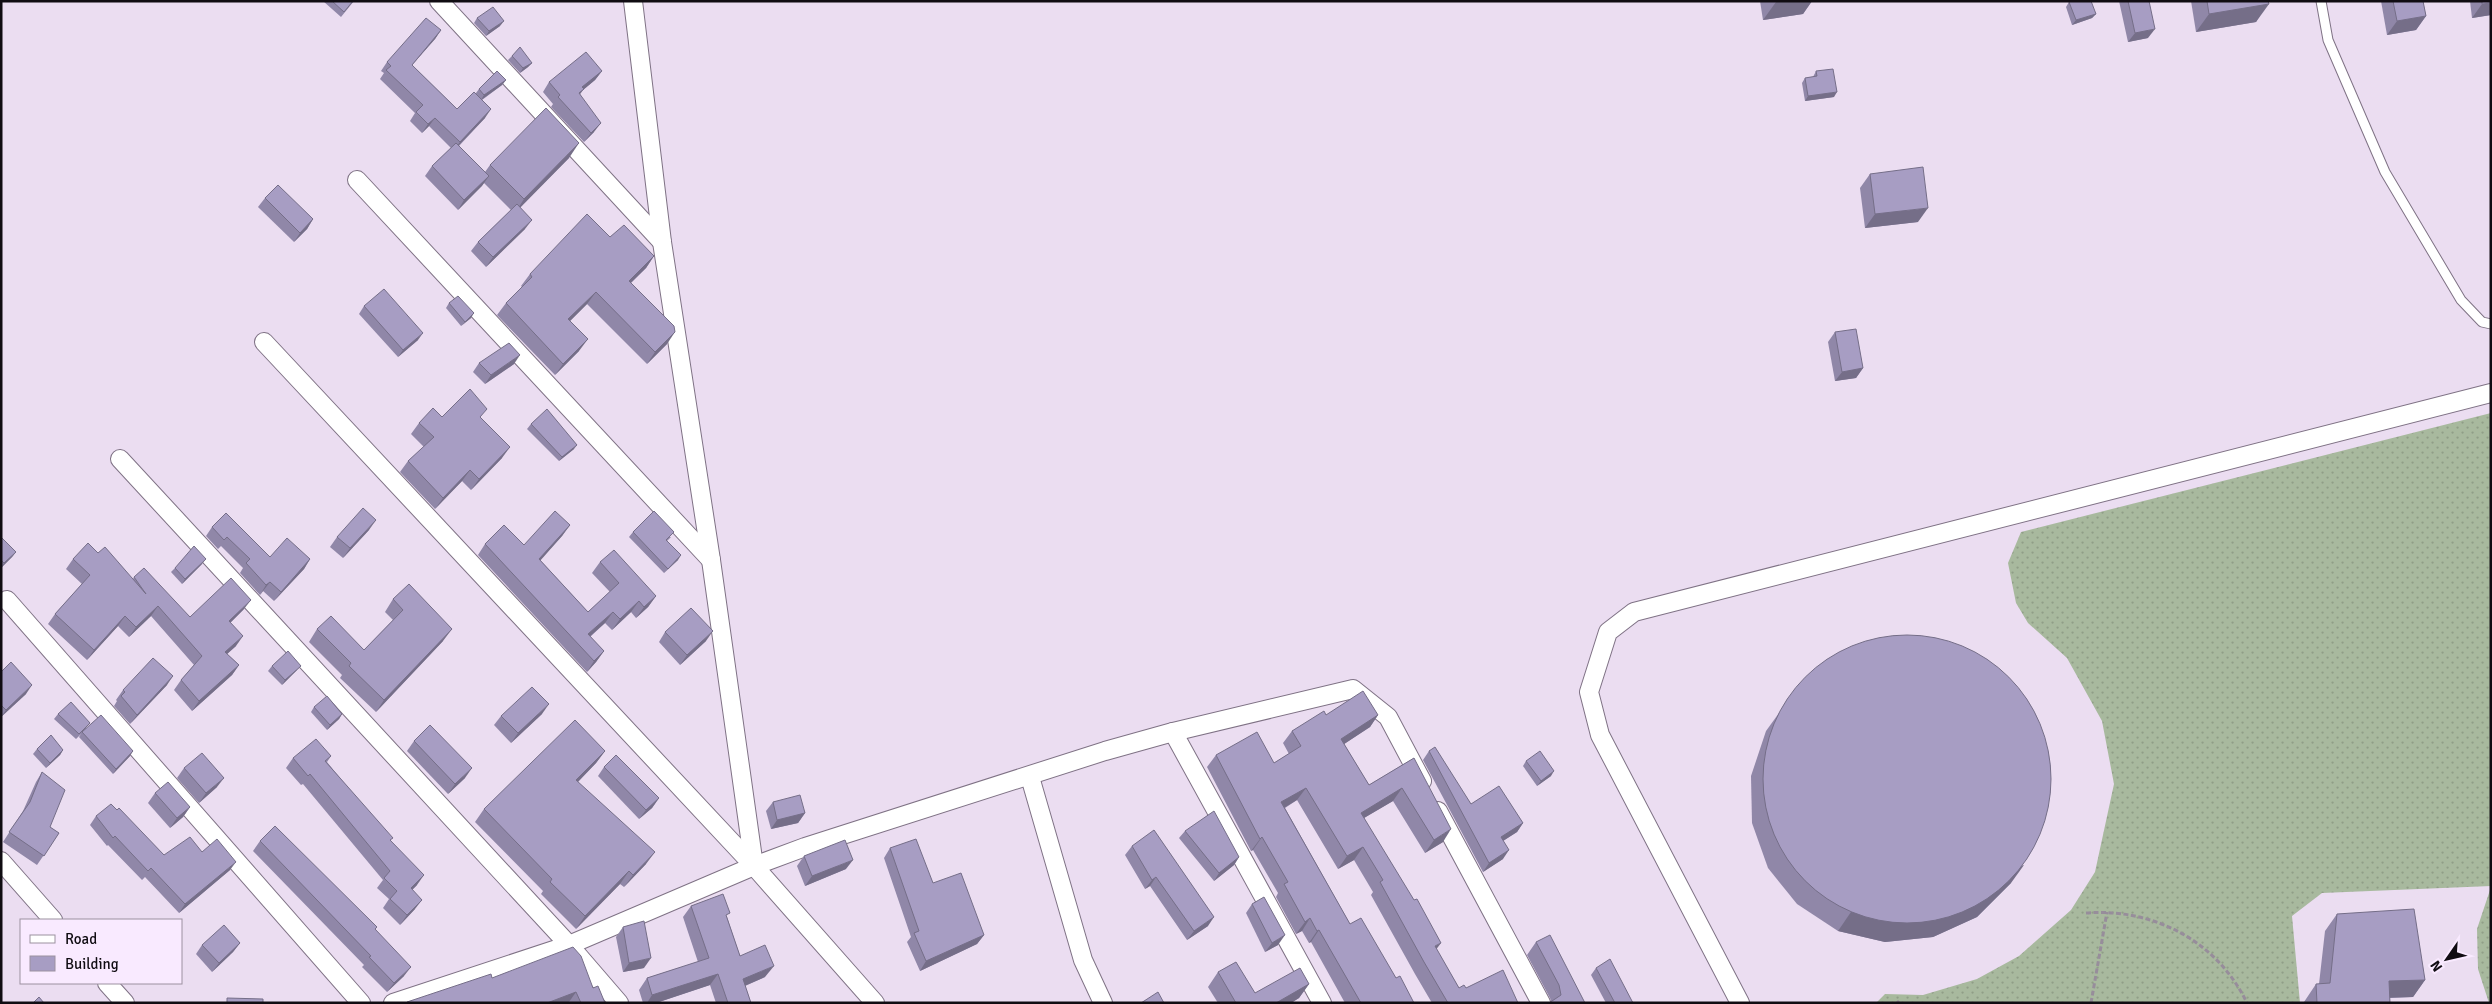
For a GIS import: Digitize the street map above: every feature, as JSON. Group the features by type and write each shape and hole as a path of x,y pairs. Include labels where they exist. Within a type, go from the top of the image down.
{"street":[{"path":"439,1 662,242"},
{"path":"634,1 662,242 711,560 754,866"},
{"path":"357,180 711,560"},
{"path":"264,342 754,866 875,1003"},
{"path":"1740,1003 1600,735 1589,692 1608,632 1634,612 2491,393"},
{"path":"120,459 569,945 619,1003"},
{"path":"8,600 361,1003"},
{"path":"393,1003 569,945 754,866 805,847 1030,777 1105,751 1173,732 1354,689 1388,718 1541,1003"},
{"path":"1173,732 1322,1003"},
{"path":"1030,777 1083,960 1104,1003"},
{"path":"1,861 52,919"},
{"path":"108,984 125,1003"}],"lane":[{"path":"2321,1 2328,40 2385,172 2461,300 2482,322 2491,324"}],"path":[{"path":"2086,913 2107,912 2151,919 2195,941 2219,962 2238,986 2247,1003"},
{"path":"2091,1003 2107,912"}],"green space":[{"path":"2491,413 2491,886 2322,893 2292,916 2300,1003 1876,1003 1885,994 1923,995 1977,979 2019,956 2071,910 2095,872 2114,784 2102,721 2067,658 2028,623 2016,603 2008,563 2021,532"},
{"path":"2491,887 2491,1003 2489,1003 2478,969 2477,929"}],"building":[{"path":"332,1 353,1 344,12"},
{"path":"2091,1 2096,14 2076,20 2069,2"},
{"path":"2128,1 2149,1 2155,29 2135,33"},
{"path":"2207,1 2268,1 2269,4 2209,14"},
{"path":"2393,1 2423,1 2426,16 2397,21"},
{"path":"2482,1 2491,1 2491,3 2482,4"},
{"path":"493,7 504,21 489,31 477,18"},
{"path":"426,18 441,30 412,65 457,109 474,92 491,109 460,142 435,118 428,124 416,112 423,105 386,70 391,66 387,62"},
{"path":"520,47 532,63 523,68 512,56"},
{"path":"586,52 602,71 582,87 584,89 579,93 601,123 591,133 558,97 560,95 549,82"},
{"path":"1833,69 1837,92 1808,96 1805,78 1817,76 1816,71"},
{"path":"497,71 506,80 484,95 479,89"},
{"path":"546,108 579,143 524,199 490,165"},
{"path":"456,143 489,176 464,200 432,166"},
{"path":"1923,167 1928,208 1875,214 1870,174"},
{"path":"278,185 313,219 300,233 265,198"},
{"path":"517,204 532,220 493,257 478,242"},
{"path":"587,214 610,237 624,225 654,256 629,281 674,326 675,332 655,352 596,292 568,319 588,339 563,364 506,303 532,277 530,274"},
{"path":"384,289 423,333 403,350 364,306"},
{"path":"458,296 474,313 465,322 449,303"},
{"path":"1856,329 1863,368 1842,372 1835,332"},
{"path":"509,343 520,355 491,375 479,363"},
{"path":"470,389 487,409 480,417 510,447 479,479 470,470 443,498 408,461 434,437 419,423 433,408 442,417"},
{"path":"547,409 577,445 562,457 531,424"},
{"path":"363,508 376,520 350,548 337,537"},
{"path":"555,511 570,525 539,559 588,612 619,583 600,562 614,550 656,596 644,607 639,601 620,619 613,612 588,634 604,651 594,661 485,544 504,525 524,545"},
{"path":"654,511 674,532 666,540 681,555 668,569 633,532"},
{"path":"226,513 270,557 287,538 310,559 281,592 270,582 266,585 246,563 250,559 227,537 224,540 212,527"},
{"path":"1,537 16,552 4,563 1,560"},
{"path":"88,543 98,553 105,547 146,594 134,577 144,568 190,617 231,578 251,600 229,621 243,636 225,652 239,665 199,701 181,680 202,656 158,606 136,627 125,616 94,650 55,614 90,575 73,559"},
{"path":"194,546 206,559 185,579 175,568"},
{"path":"409,584 452,629 384,700 349,666 351,663 317,629 331,616 364,650 403,610 393,599"},
{"path":"691,608 713,631 687,655 665,632"},
{"path":"1907,635 1935,638 1962,646 1975,652 2009,677 2034,711 2040,724 2048,751 2051,779 2048,807 2040,834 2034,847 2009,881 1975,906 1962,912 1935,920 1907,923 1879,920 1852,912 1839,906 1805,881 1780,847 1774,834 1766,807 1763,779 1766,751 1774,724 1780,711 1805,677 1839,652 1852,646 1879,638"},
{"path":"288,651 301,666 285,680 272,666"},
{"path":"153,658 173,676 137,715 121,696 125,692 123,690"},
{"path":"11,662 32,685 6,710 1,705 1,670"},
{"path":"532,687 549,704 518,733 501,716"},
{"path":"1363,691 1378,715 1341,739 1369,785 1414,758 1451,829 1434,840 1402,788 1361,813 1414,900 1417,899 1441,943 1435,946 1459,988 1464,985 1466,988 1503,970 1518,1003 1448,1003 1380,882 1383,880 1363,847 1347,856 1306,788 1281,802 1350,924 1361,918 1396,978 1400,976 1414,1003 1361,1003 1319,930 1317,931 1310,918 1305,922 1284,884 1288,882 1262,837 1260,839 1216,755 1257,732 1274,763 1301,746 1292,731 1324,711 1326,715"},
{"path":"327,696 342,714 330,725 314,707"},
{"path":"71,702 90,723 79,734 58,714"},
{"path":"101,715 133,751 116,769 82,732"},
{"path":"575,720 605,751 576,780 655,852 633,875 629,871 585,916 550,882 552,879 484,809"},
{"path":"430,725 472,768 455,784 414,741"},
{"path":"51,735 63,750 50,763 37,749"},
{"path":"316,739 331,756 325,761 393,838 390,840 424,875 411,888 422,900 407,915 390,899 397,891 384,878 390,871 310,774 308,776 293,758"},
{"path":"1435,747 1471,804 1499,786 1523,823 1501,837 1509,850 1489,863 1429,751"},
{"path":"1540,751 1554,771 1541,781 1526,761"},
{"path":"202,753 224,778 206,793 184,768"},
{"path":"616,755 659,798 646,810 604,767"},
{"path":"42,772 65,790 50,827 59,833 44,856 9,832 30,802"},
{"path":"168,782 190,807 177,818 155,793"},
{"path":"800,795 805,813 777,820 773,802"},
{"path":"111,804 117,810 119,808 164,855 190,837 202,852 217,839 236,862 185,904 151,868 148,871 115,836 113,838 96,816"},
{"path":"1214,811 1239,857 1219,873 1185,831"},
{"path":"275,826 377,927 375,929 411,967 394,983 369,957 371,956 260,841"},
{"path":"1154,830 1214,917 1194,931 1156,877 1152,880 1132,846"},
{"path":"916,839 933,883 961,873 984,935 926,961 914,933 919,931 890,848"},
{"path":"845,840 853,860 812,876 804,856"},
{"path":"723,894 730,913 726,915 740,956 765,945 774,966 743,979 751,1003 728,1003 718,974 652,995 647,978 709,958 691,906"},
{"path":"1264,897 1285,935 1272,943 1252,904"},
{"path":"2414,909 2425,980 2389,981 2390,1003 2317,1003 2316,984 2330,983 2337,914"},
{"path":"644,921 651,958 629,963 623,927"},
{"path":"224,925 240,943 219,963 202,945"},
{"path":"1550,935 1585,1003 1549,1003 1561,995 1559,985 1536,942"},
{"path":"573,947 581,956 593,988 598,986 605,1003 581,1003 576,992 547,1003 407,1002 491,974 492,978"},
{"path":"1610,959 1633,1003 1615,1003 1596,968"},
{"path":"1236,962 1255,993 1300,968 1309,984 1276,1003 1236,1003 1218,972"},
{"path":"1158,992 1164,1003 1141,1003"},
{"path":"39,997 44,1003 33,1003"},
{"path":"227,998 263,999 263,1003 227,1003"}]}
